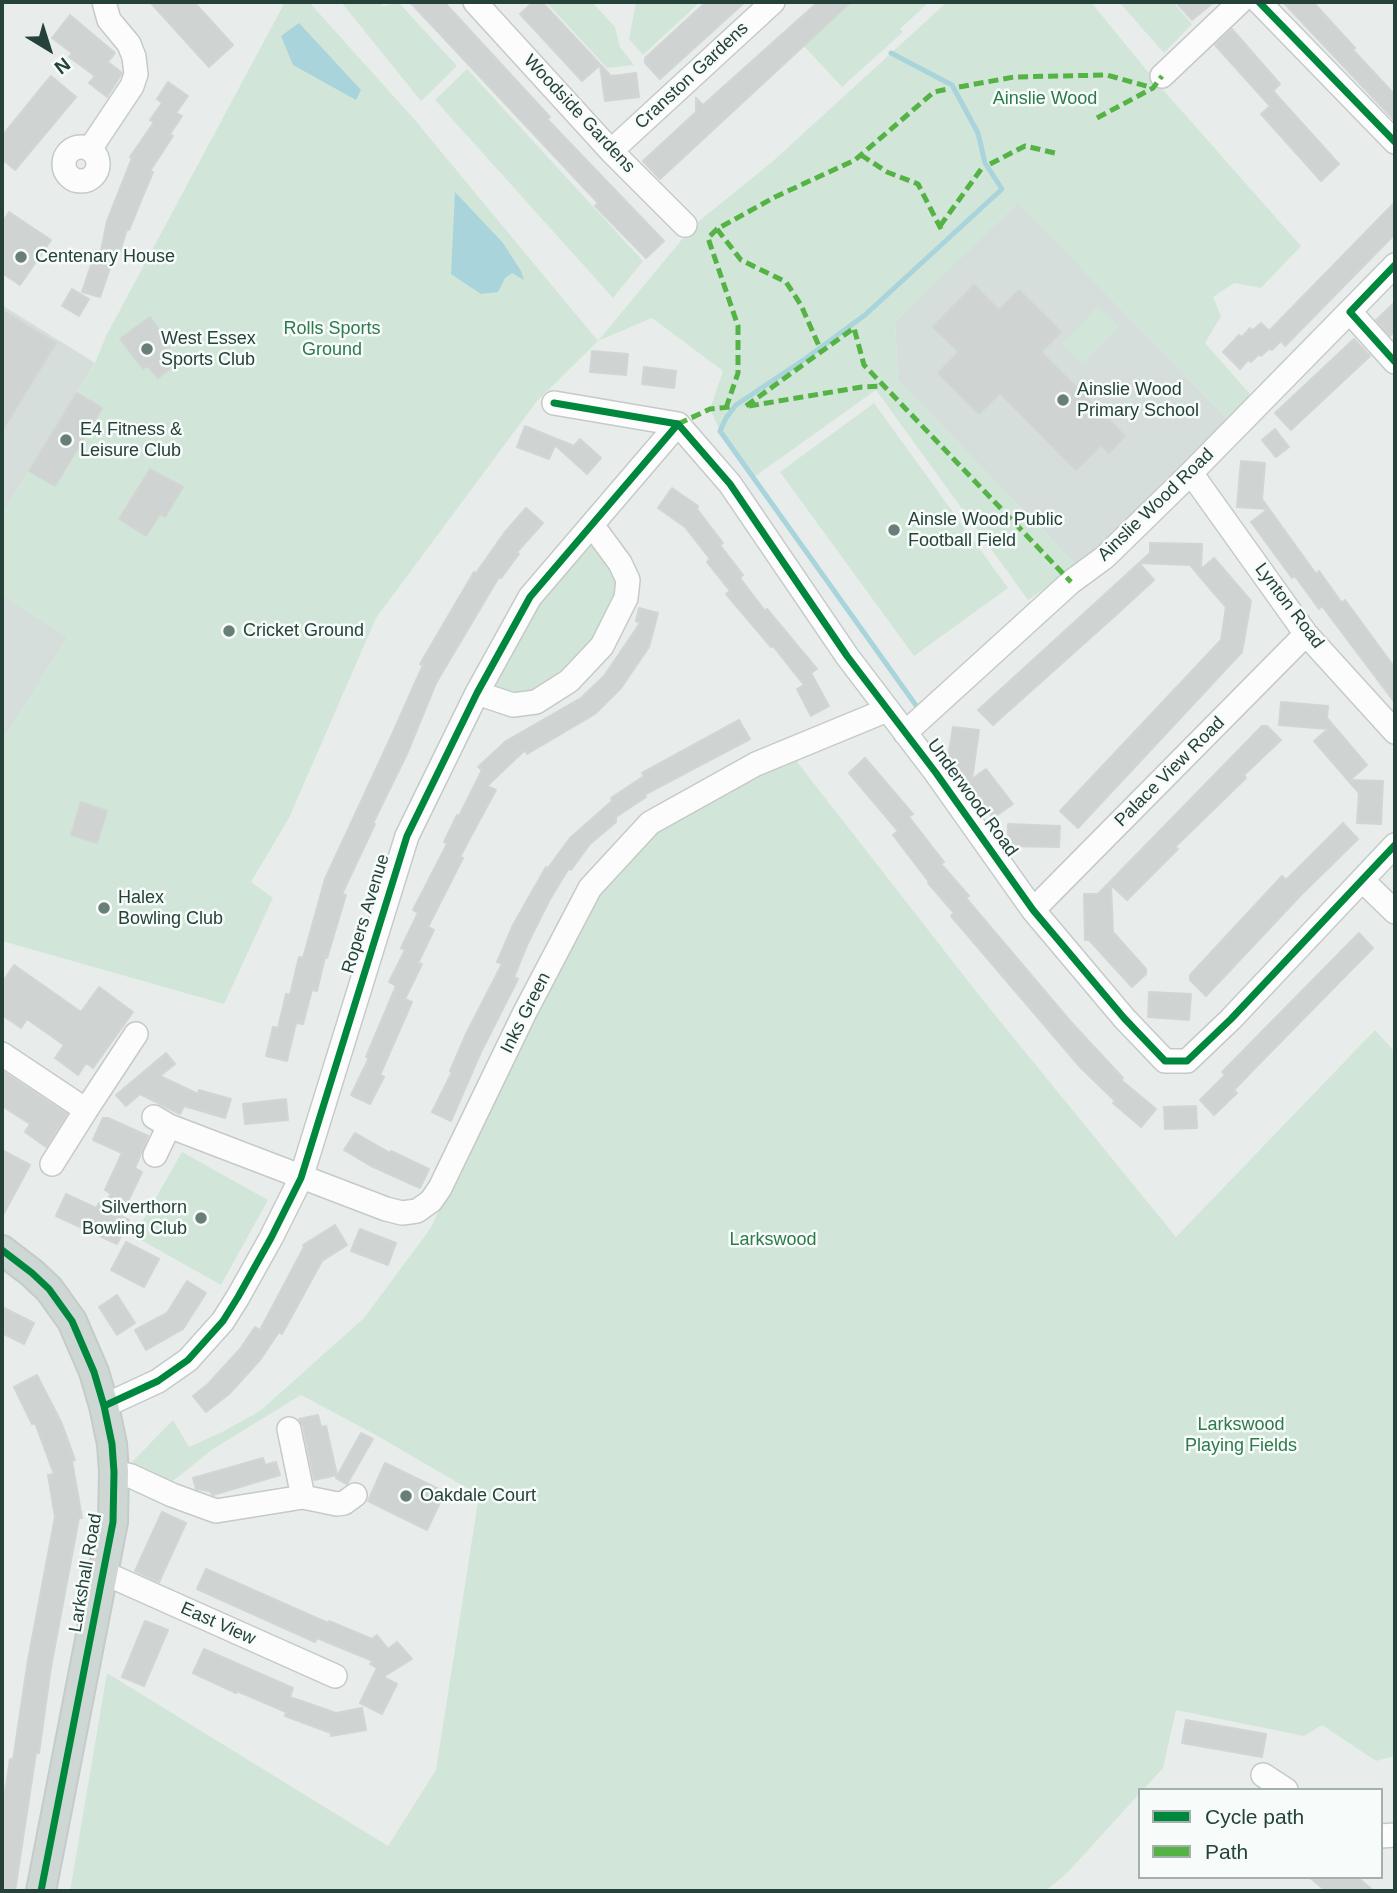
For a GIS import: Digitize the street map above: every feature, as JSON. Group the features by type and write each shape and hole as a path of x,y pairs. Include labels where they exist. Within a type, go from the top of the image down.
{"main road":[{"name":"Larkshall Road","path":"2,1250 32,1273 66,1311 88,1358 104,1406 112,1444 114,1472 113,1522 41,1891"}],"street":[{"path":"90,149 132,86 136,74 129,44 109,20 104,2"},
{"name":"Woodside Gardens","path":"475,2 611,151 685,225"},
{"name":"Cranston Gardens","path":"611,151 773,2"},
{"path":"1162,76 1241,2"},
{"path":"1259,2 1395,142"},
{"name":"Ainslie Wood Road","path":"905,733 1071,582 1105,557 1395,265"},
{"path":"1350,312 1395,362"},
{"path":"554,403 678,424"},
{"name":"Ropers Avenue","path":"104,1406 158,1381 188,1360 205,1343 238,1297 301,1178 407,836 477,694 530,597 678,424"},
{"name":"Underwood Road","path":"678,424 730,484 847,656 936,773 1033,910 1124,1018 1165,1061 1187,1061 1231,1019 1362,880"},
{"name":"Lynton Road","path":"1191,473 1306,634 1395,732"},
{"path":"477,694 513,705 536,702 569,681 602,646 626,598 628,580 620,563 592,525"},
{"name":"Palace View Road","path":"1033,910 1306,634"},
{"name":"Inks Green","path":"155,1155 162,1122 301,1178 402,1213 417,1211 431,1201 440,1188 524,1014 590,888 650,823 756,764 887,710"},
{"path":"1395,845 1362,880 1395,912"},
{"path":"52,1164 136,1034"},
{"path":"2,1054 86,1110"},
{"path":"289,1429 303,1497"},
{"path":"114,1472 131,1476 216,1511 303,1497 337,1504 344,1503 355,1495"},
{"name":"East View","path":"102,1572 335,1676"},
{"path":"1263,1775 1283,1788"}],"shaded area":[{"name":"Ainslie Wood Primary School","path":"1018,202 1228,420 1154,491 1098,550 1077,566 898,381 895,322"},
{"path":"2,305 95,363 3,513 6,515 2,521"},
{"path":"2,595 68,637 2,742"}],"green space":[{"name":"Rolls Sports Ground","path":"285,2 309,2 414,119 598,341 537,401 376,618 289,818 251,882 273,898 224,1004 2,941 2,742 68,637 2,595 2,521 5,515 3,513 95,363 106,336"},
{"path":"341,2 381,2 383,6 399,3 457,66 421,101"},
{"path":"546,2 592,2 615,27 620,47 634,65 607,68"},
{"path":"636,2 700,2 643,55 629,39"},
{"path":"851,2 929,2 900,29 903,32 842,87 804,46"},
{"name":"Ainslie Wood","path":"947,2 1091,2 1157,83 1301,246 1261,288 1234,283 1213,297 1221,316 1205,343 1250,394 1243,411 1228,420 1018,203 895,322 898,381 1077,566 1028,600 876,390 754,477 720,431 710,409 723,371 652,318 598,341 693,226 772,162"},
{"path":"1119,2 1173,2 1192,24 1164,53"},
{"path":"467,69 643,261 613,298 435,100"},
{"path":"1098,306 1119,326 1083,364 1062,344"},
{"name":"Ainsle Wood Public Football Field","path":"874,403 1008,588 914,656 780,472"},
{"path":"592,525 628,580 602,646 536,702 477,693"},
{"name":"Larkswood","path":"794,758 982,999 1176,1237 1375,1030 1395,1052 1395,1753 1391,1757 1376,1761 1322,1725 1304,1736 1176,1710 1163,1768 1145,1788 1138,1788 1138,1795 1068,1872 1046,1891 70,1891 107,1673 388,1846 436,1770 479,1495 301,1395 213,1449 168,1485 132,1462 173,1420 189,1447 260,1411 364,1318 430,1229 571,935 613,876 655,834 705,800"},
{"name":"Silverthorn Bowling Club","path":"182,1152 268,1200 221,1285 134,1236"}],"water":[{"path":"299,23 361,90 356,100 293,65 281,36"},
{"path":"455,192 503,243 524,280 512,273 505,278 498,292 481,294 451,274"}],"building":[{"path":"150,2 194,2 233,45 209,67"},
{"path":"410,2 444,2 550,117 547,119 664,241 646,258 595,206 598,203"},
{"path":"533,2 542,2 611,76 636,73 639,97 605,101 600,65 582,81 520,14"},
{"path":"706,2 745,2 660,79 645,63 645,58"},
{"path":"818,2 851,2 660,179 643,161 696,112 696,98 703,105"},
{"path":"1176,2 1214,2 1192,20"},
{"path":"1283,2 1313,2 1395,95 1395,121"},
{"path":"70,15 115,53 108,62 122,73 107,97 89,83 95,76 69,57 72,53 52,38"},
{"path":"1232,29 1280,84 1273,91 1339,164 1321,181 1261,114 1270,106 1215,45"},
{"path":"51,76 76,97 15,170 2,159 2,136"},
{"path":"168,82 188,96 176,113 182,116 170,134 173,136 150,171 153,172 129,230 127,229 120,252 116,251 100,297 82,292 96,250 101,251 107,221 132,158 130,157 154,122 150,120 162,103 157,99"},
{"path":"1395,202 1395,234 1285,346 1281,341 1272,350 1270,348 1261,356 1259,354 1251,362 1248,360 1240,369 1223,352 1250,328 1252,331 1261,323 1269,331"},
{"name":"Centenary House","path":"9,212 51,240 20,285 2,273 2,223"},
{"name":"Ainslie Wood Primary School","path":"974,285 999,310 1019,290 1061,332 1041,352 1125,436 1109,453 1101,445 1076,470 1000,393 979,414 938,373 959,352 933,327"},
{"path":"72,289 89,299 79,316 62,306"},
{"path":"1395,302 1395,331 1390,336 1376,320"},
{"path":"2,310 56,343 2,431"},
{"name":"West Essex Sports Club","path":"150,317 171,346 164,351 175,365 158,378 148,366 143,369 120,339"},
{"path":"1354,339 1370,356 1291,430 1275,413"},
{"path":"592,351 628,354 626,375 590,372"},
{"path":"644,367 676,371 674,388 642,384"},
{"name":"E4 Fitness & Leisure Club","path":"77,393 102,408 55,486 29,471"},
{"path":"525,426 574,446 580,439 601,458 587,474 555,445 549,459 517,447"},
{"path":"1275,429 1289,447 1276,457 1262,440"},
{"path":"1241,461 1265,463 1262,499 1316,574 1319,571 1342,603 1345,600 1395,668 1395,703 1322,606 1319,609 1295,576 1292,578 1251,522 1268,509 1237,507"},
{"path":"150,469 183,487 165,517 160,514 146,536 119,519"},
{"path":"672,488 698,506 697,509 723,543 720,545 743,575 740,578 765,611 767,609 817,669 811,673 829,706 811,716 797,689 804,685 726,594 730,591 707,562 710,559 685,527 658,508"},
{"path":"526,508 543,523 517,552 519,554 501,578 499,577 436,683 407,754 342,894 346,895 327,958 325,957 317,991 312,990 303,1024 296,1023 287,1061 266,1056 273,1027 278,1028 286,994 290,995 299,957 303,958 325,879 423,665 420,664 474,572 476,573"},
{"path":"1150,543 1202,544 1201,569 1214,558 1251,601 1242,652 1078,828 1060,811 1221,640 1226,607 1190,565 1139,563 1150,553"},
{"path":"1139,563 1154,580 993,725 978,710"},
{"path":"639,608 658,613 649,647 621,688 595,714 527,754 525,750 487,786 496,790 460,857 463,858 428,927 434,930 418,963 422,964 405,999 412,1002 380,1075 384,1077 370,1104 351,1095 369,1058 366,1057 396,986 389,982 405,950 401,948 418,913 413,910 447,844 444,842 457,815 459,816 482,770 478,767 506,741 581,698 604,676 640,623 636,621"},
{"path":"1281,702 1328,706 1327,718 1367,765 1350,780 1383,781 1381,824 1357,823 1359,793 1314,741 1328,729 1279,725"},
{"path":"739,720 750,739 644,795 646,797 616,817 616,822 590,844 571,870 569,868 528,943 514,977 518,979 481,1052 451,1121 432,1112 452,1072 450,1071 467,1032 502,964 497,962 513,925 546,867 548,868 570,838 612,801 611,798 644,776 642,773"},
{"path":"1262,726 1267,726 1281,740 1244,775 1246,778 1175,847 1178,849 1127,900 1111,885 1113,932 1146,969 1146,974 1132,987 1089,940 1085,940 1084,894 1098,894"},
{"path":"953,727 979,730 972,779 986,769 1013,804 993,818 960,773 953,772 947,765"},
{"path":"865,758 913,814 909,817 944,862 941,864 969,896 966,898 1071,1022 1123,1078 1121,1080 1156,1109 1141,1127 1113,1103 1115,1101 1080,1067 951,916 954,913 893,835 898,831 849,773"},
{"path":"81,802 107,811 97,843 71,835"},
{"path":"1343,823 1358,839 1206,996 1190,980 1190,975 1282,876 1286,880"},
{"path":"1008,824 1060,826 1059,847 1008,846"},
{"path":"1359,933 1373,948 1234,1090 1237,1093 1214,1115 1200,1100 1225,1075 1222,1072"},
{"path":"14,965 81,1012 99,987 133,1012 93,1068 86,1063 78,1075 55,1058 64,1045 27,1019 21,1028 2,1015 2,983"},
{"path":"1149,992 1191,994 1189,1020 1148,1017"},
{"path":"166,1053 175,1064 160,1076 198,1094 199,1090 231,1099 225,1118 184,1106 180,1114 140,1094 126,1106 116,1095"},
{"path":"2,1071 67,1114 46,1147 25,1132 30,1124 2,1106"},
{"path":"286,1099 288,1120 245,1124 243,1104"},
{"path":"1196,1106 1197,1128 1165,1129 1164,1107"},
{"path":"103,1118 148,1136 135,1168 142,1172 121,1216 129,1220 117,1244 56,1216 66,1194 96,1208 99,1203 103,1206 111,1194 105,1190 122,1153 93,1140"},
{"path":"355,1133 390,1153 391,1151 429,1169 420,1188 371,1166 344,1150"},
{"path":"2,1150 30,1165 2,1217"},
{"path":"335,1225 347,1245 322,1261 282,1334 279,1332 260,1360 229,1394 206,1412 193,1396 208,1384 240,1349 255,1327 260,1330 303,1245"},
{"path":"360,1229 396,1243 388,1265 351,1251"},
{"path":"126,1242 159,1259 144,1287 111,1270"},
{"path":"187,1281 206,1293 183,1329 146,1350 135,1330 167,1313"},
{"path":"117,1295 135,1323 117,1335 99,1307"},
{"path":"2,1307 34,1323 24,1344 2,1333"},
{"path":"37,1375 62,1424 75,1460 72,1461 82,1518 79,1518 51,1667 15,1891 2,1891 2,1812 55,1517 48,1475 54,1474 35,1423 32,1424 14,1387"},
{"path":"318,1415 321,1427 326,1426 337,1475 314,1480 303,1426 299,1419"},
{"path":"361,1433 373,1439 347,1484 336,1478"},
{"path":"263,1458 265,1465 276,1462 280,1475 213,1495 209,1491 196,1489 193,1478"},
{"name":"Oakdale Court","path":"385,1463 445,1492 427,1530 368,1501"},
{"path":"162,1512 186,1523 159,1582 135,1571"},
{"path":"206,1569 328,1623 329,1621 372,1639 377,1635 388,1649 397,1642 412,1659 383,1677 397,1684 382,1714 360,1703 377,1668 370,1664 373,1661 317,1638 315,1642 197,1589"},
{"path":"145,1621 168,1630 144,1686 122,1677"},
{"path":"204,1649 293,1688 290,1697 336,1713 362,1708 366,1730 331,1736 331,1733 285,1716 286,1712 193,1673"},
{"path":"1186,1720 1266,1734 1262,1757 1182,1743"},
{"path":"1311,1879 1359,1879 1374,1891 1326,1891"}],"waterway":[{"path":"891,53 952,85 978,133 985,163 1002,189 865,315 736,405 720,431 920,711"}],"marked path":[{"path":"959,87 1014,77 1107,75 1153,88"},
{"path":"1097,118 1153,88 1162,76"},
{"path":"726,408 738,373 738,326 708,238 717,229 775,197 855,160 934,92 948,89"},
{"path":"990,164 1025,146 1055,153"},
{"path":"861,155 887,172 918,184 942,231"},
{"path":"940,226 982,168"},
{"path":"717,229 741,260 786,282 801,305 822,353"},
{"path":"746,406 854,328 864,365 1071,582"},
{"path":"749,406 862,387 884,386"},
{"path":"678,424 710,409 731,407"}],"cycle path":[{"path":"1259,2 1395,142"},
{"path":"1395,265 1350,312 1395,362"},
{"path":"554,403 678,424 730,484 847,656 936,773 1033,910 1124,1018 1165,1061 1187,1061 1231,1019 1395,845"},
{"path":"104,1406 158,1381 188,1360 223,1321 238,1297 301,1178 407,836 477,693 530,597 678,424"},
{"path":"2,1250 49,1289 72,1321 94,1372 104,1406 112,1444 114,1472 113,1522 41,1891"}],"place":[{"name":"Centenary House","path":"21,257"},
{"name":"West Essex Sports Club","path":"147,349"},
{"name":"Ainslie Wood Primary School","path":"1063,400"},
{"name":"E4 Fitness & Leisure Club","path":"66,440"},
{"name":"Ainsle Wood Public Football Field","path":"894,530"},
{"name":"Cricket Ground","path":"229,631"},
{"name":"Halex Bowling Club","path":"104,908"},
{"name":"Silverthorn Bowling Club","path":"201,1218"},
{"name":"Oakdale Court","path":"406,1496"}],"park label":[{"name":"Larkswood Playing Fields","path":"1241,1435"}]}
